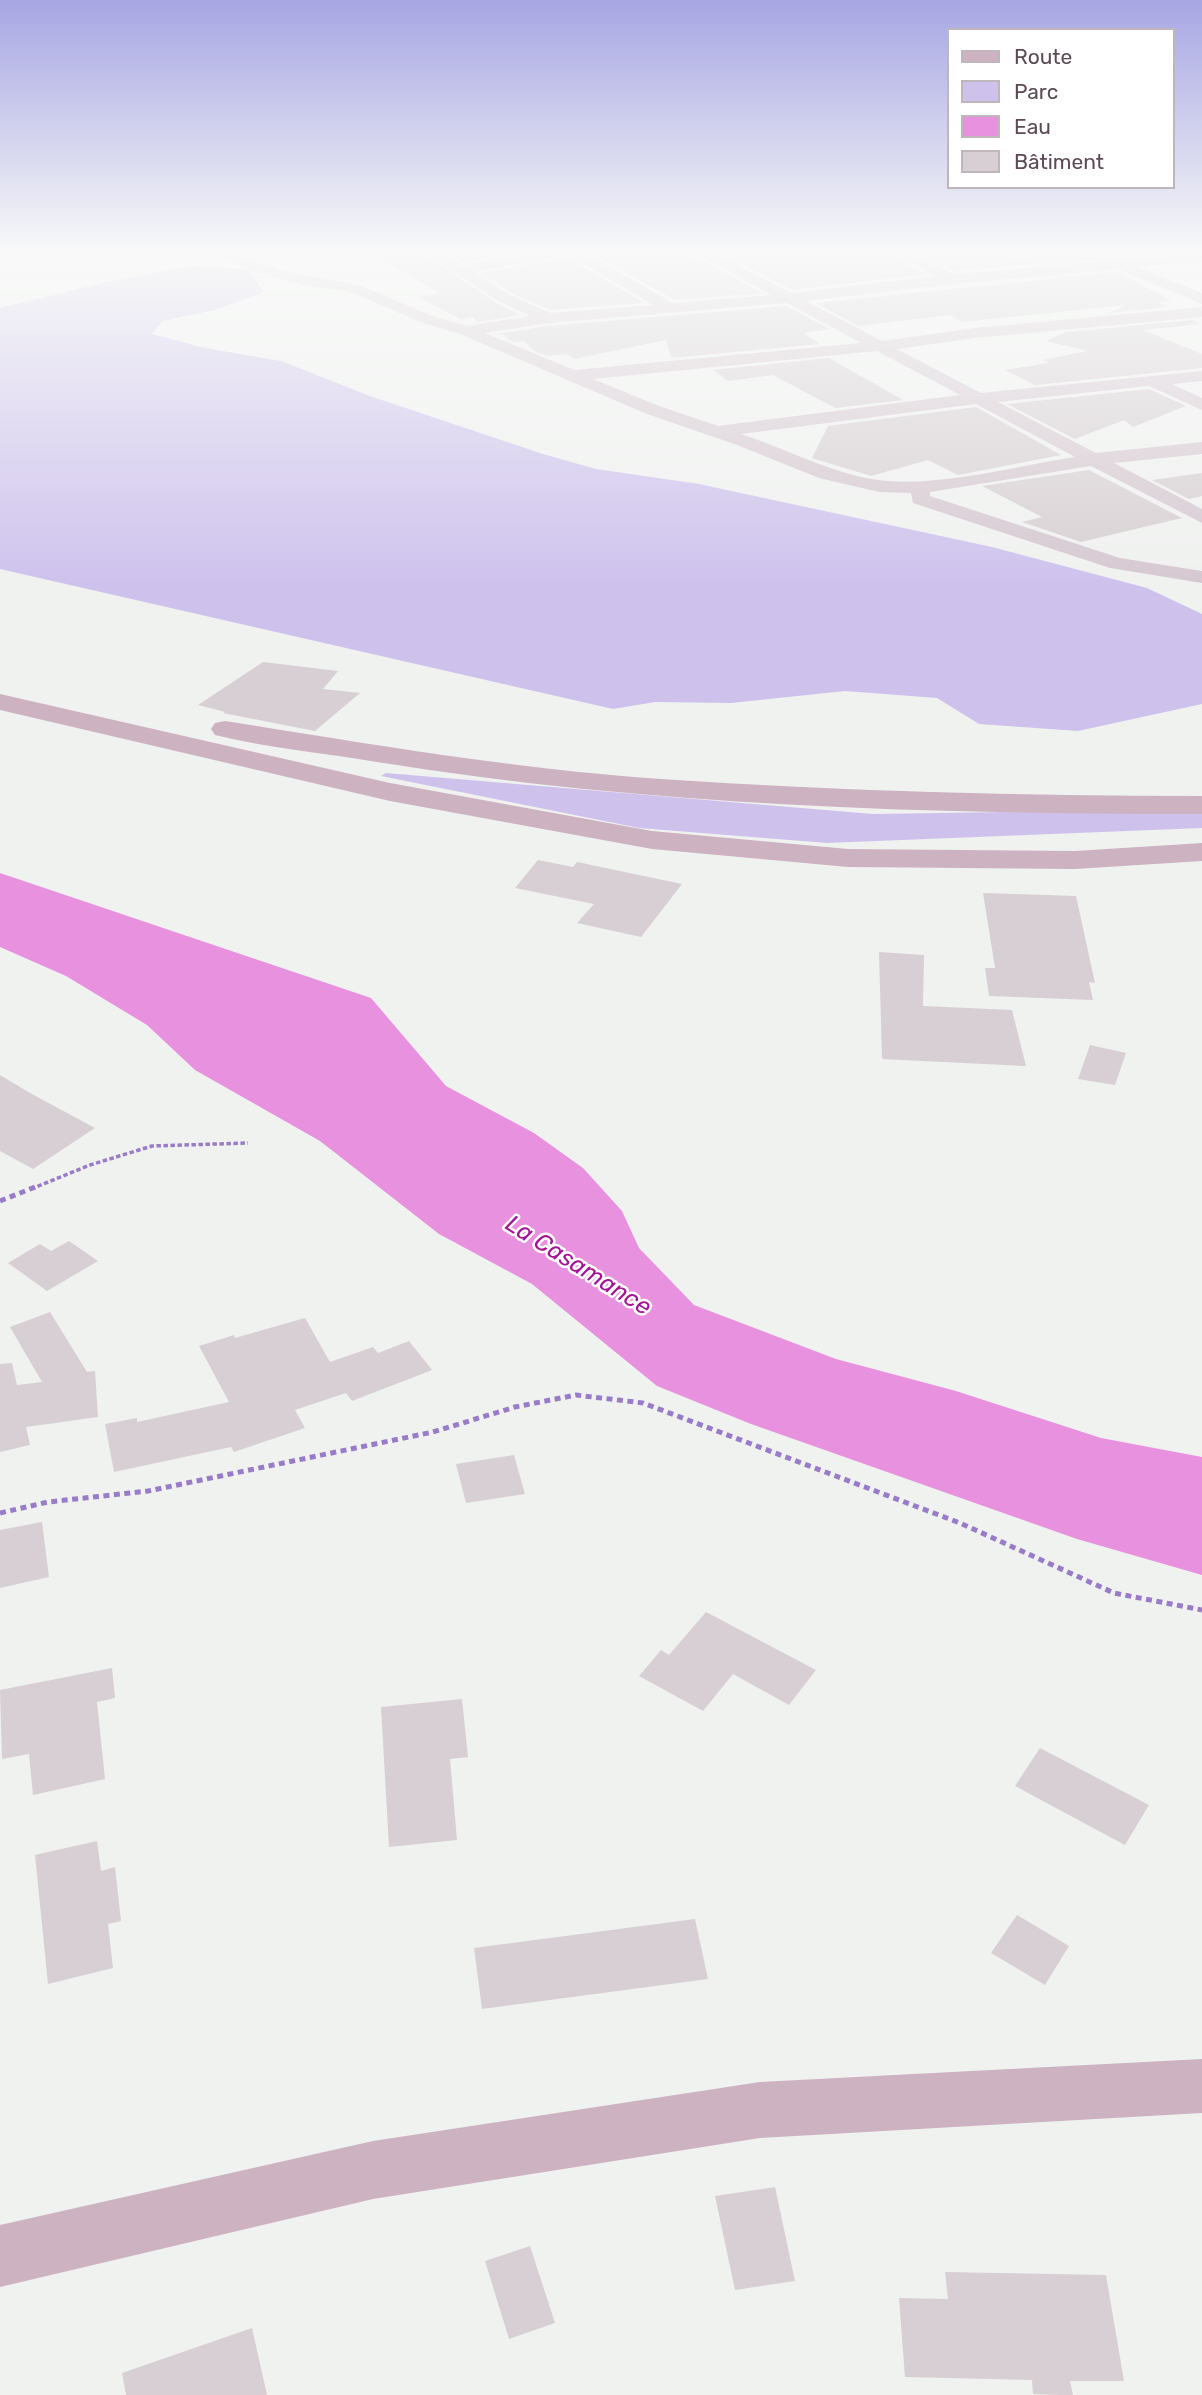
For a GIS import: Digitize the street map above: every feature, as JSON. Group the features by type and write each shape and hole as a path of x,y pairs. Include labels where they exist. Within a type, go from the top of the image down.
{"main road":[{"path":"0,684 124,712 460,767 660,788 1034,805 1202,804"},
{"path":"0,702 390,792 652,840 848,858 1075,860 1202,852"},
{"path":"0,2256 373,2170 760,2110 1202,2086"}],"street":[{"path":"538,361 653,410 826,474 879,486 921,488 1096,459 1202,449"},
{"path":"573,375 724,361"},
{"path":"909,361 1202,517"},
{"path":"716,432 981,398 1202,376"},
{"path":"1152,381 1202,405"},
{"path":"921,488 920,499 1118,564 1202,577"}],"path":[{"path":"0,1201 90,1166 152,1146 248,1143"},
{"path":"0,1513 48,1502 148,1491 433,1432 515,1407 576,1395 643,1403 960,1523 1114,1593 1202,1610"}],"green space":[{"path":"0,361 280,361 370,396 596,469 699,484 992,547 1147,588 1202,614 1202,704 1078,731 979,724 937,698 845,691 731,703 655,702 613,709 0,569"},
{"path":"386,773 873,814 1202,809 1202,828 827,843 639,828 381,776"}],"water":[{"name":"La Casamance","path":"0,873 371,998 446,1086 534,1133 583,1168 622,1211 639,1248 694,1305 836,1359 956,1391 1101,1438 1202,1457 1202,1575 1077,1539 751,1424 657,1386 532,1284 439,1234 320,1141 195,1070 147,1025 66,976 0,947"}],"building":[{"path":"802,361 834,361 903,400 835,408 773,375 728,381 713,370"},
{"path":"1045,361 1202,361 1202,368 1035,385 1005,370 1049,363"},
{"path":"1149,389 1186,406 1133,427 1124,420 1075,439 1007,404"},
{"path":"976,407 1061,455 958,475 928,460 871,476 812,458 828,426"},
{"path":"1089,470 1182,518 1081,542 1022,522 1042,517 982,486"},
{"path":"1202,473 1202,496 1189,499 1152,480"},
{"path":"263,662 338,671 323,689 360,693 315,731 223,713 225,712 198,705"},
{"path":"538,860 573,867 577,862 682,884 641,937 577,923 594,904 515,888"},
{"path":"983,893 1076,896 1095,983 1089,982 1093,1000 989,996 985,968 995,968"},
{"path":"879,952 924,955 923,1006 1012,1010 1026,1066 882,1059"},
{"path":"1090,1045 1126,1053 1115,1085 1078,1079"},
{"path":"0,1075 95,1128 33,1169 0,1151"},
{"path":"69,1241 98,1261 47,1291 8,1263 40,1244 51,1251"},
{"path":"50,1312 87,1372 95,1371 98,1417 26,1427 30,1445 0,1452 0,1364 12,1363 17,1385 42,1382 10,1327"},
{"path":"305,1318 330,1362 373,1347 378,1353 409,1341 432,1370 352,1401 346,1393 295,1410 305,1428 234,1452 231,1447 114,1472 105,1424 137,1418 137,1422 229,1402 199,1346"},
{"path":"514,1455 525,1494 466,1503 456,1464"},
{"path":"42,1522 49,1577 0,1588 0,1530"},
{"path":"706,1612 816,1670 789,1705 733,1674 703,1711 639,1676 661,1650 669,1655"},
{"path":"112,1668 115,1698 97,1702 105,1779 33,1795 29,1754 2,1759 0,1690"},
{"path":"462,1699 468,1757 450,1759 457,1840 389,1847 381,1707"},
{"path":"1040,1748 1149,1805 1125,1845 1015,1786"},
{"path":"97,1841 101,1871 115,1867 121,1921 108,1924 113,1968 48,1984 35,1855"},
{"path":"1017,1915 1069,1946 1045,1985 991,1953"},
{"path":"695,1919 708,1979 482,2009 474,1948"},
{"path":"775,2187 795,2281 735,2290 715,2196"},
{"path":"530,2246 555,2323 509,2339 485,2261"},
{"path":"945,2272 1106,2275 1124,2381 1070,2381 1073,2395 1060,2395 1033,2394 1032,2380 905,2377 899,2298 948,2299"},
{"path":"252,2328 267,2395 126,2395 122,2373"}]}
